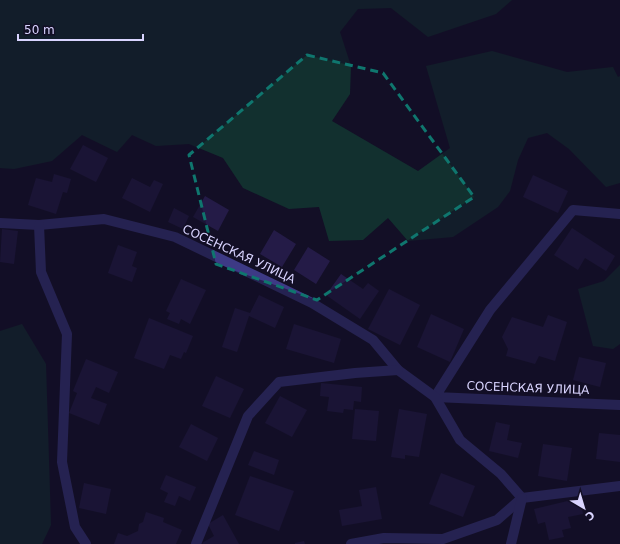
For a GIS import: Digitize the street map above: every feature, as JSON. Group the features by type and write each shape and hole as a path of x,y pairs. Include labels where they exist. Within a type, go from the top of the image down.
{"street":[{"path":"435,397 490,310 573,210 620,214"},
{"name":"СОСЕНСКАЯ УЛИЦА","path":"0,223 39,225 104,219 176,238 312,303 373,340 398,370 435,397 460,440 501,474 522,498"},
{"path":"39,225 41,272 67,334 62,462 75,527 86,544"},
{"path":"196,544 248,416 279,382 355,373 398,370"},
{"name":"СОСЕНСКАЯ УЛИЦА","path":"435,397 620,405"},
{"path":"351,544 384,538 443,539 497,520 522,498 620,486"},
{"path":"511,544 522,498"}],"highlighted area":[{"path":"307,55 383,73 474,197 317,300 216,264 189,155"}],"green space":[{"path":"0,0 512,0 496,14 428,37 391,8 358,9 340,32 351,66 350,94 332,121 418,171 450,148 426,66 492,51 567,72 613,67 618,77 620,76 620,183 606,187 569,149 547,133 528,138 518,160 510,191 498,207 453,237 408,241 388,218 363,240 329,241 319,207 289,209 243,188 223,158 189,144 156,146 132,135 117,152 82,135 52,161 14,169 0,168"},
{"path":"620,265 620,344 613,349 593,346 578,289 604,281"},
{"path":"22,324 46,364 51,525 42,544 0,544 0,331"}],"building":[{"path":"83,145 108,158 96,182 70,169"},
{"path":"54,174 71,179 67,193 63,192 56,214 28,205 36,178 52,182"},
{"path":"533,175 568,191 558,213 523,197"},
{"path":"132,178 150,187 154,180 163,184 150,212 122,198"},
{"path":"205,196 229,210 218,231 193,217"},
{"path":"174,208 189,216 183,229 168,222"},
{"path":"572,228 615,256 606,271 585,258 578,270 554,255"},
{"path":"2,229 18,231 14,264 0,262"},
{"path":"274,230 296,244 282,267 260,254"},
{"path":"118,245 137,252 132,266 137,268 132,282 108,273"},
{"path":"308,247 330,261 316,284 294,270"},
{"path":"341,274 363,289 368,283 379,291 360,319 326,295"},
{"path":"181,279 206,290 190,324 181,319 179,324 167,319 170,313 166,311"},
{"path":"389,289 420,305 400,345 368,329"},
{"path":"259,295 284,307 275,328 249,316 237,352 222,347 235,308 250,313"},
{"path":"431,314 464,329 450,362 417,347"},
{"path":"548,315 567,322 555,361 539,356 535,364 506,356 508,349 502,337 512,317 543,327"},
{"path":"149,318 193,336 186,353 184,352 181,359 170,355 164,369 134,358"},
{"path":"294,324 341,339 334,363 286,349"},
{"path":"579,357 606,363 600,387 573,380"},
{"path":"86,359 118,372 109,393 96,387 91,398 107,404 99,425 69,413 77,393 73,391"},
{"path":"216,376 244,389 230,418 202,406"},
{"path":"321,383 362,387 361,402 354,401 353,410 344,409 343,413 327,411 329,397 320,396"},
{"path":"280,396 307,410 292,437 265,423"},
{"path":"355,409 379,411 376,441 352,439"},
{"path":"399,409 427,414 419,457 405,455 405,459 391,457"},
{"path":"496,422 510,425 507,440 522,443 518,458 489,451"},
{"path":"191,424 218,438 207,461 179,447"},
{"path":"599,433 620,435 620,462 596,459"},
{"path":"543,444 572,448 567,481 538,476"},
{"path":"254,451 279,460 274,475 248,465"},
{"path":"441,473 475,486 463,517 429,504"},
{"path":"166,475 196,487 190,501 179,496 175,506 164,502 168,493 160,489"},
{"path":"250,476 294,491 279,531 235,515"},
{"path":"84,483 111,489 106,514 79,508"},
{"path":"376,487 382,519 342,526 339,510 362,506 359,490"},
{"path":"580,498 583,514 568,517 571,528 562,530 564,537 549,540 545,522 538,524 534,509"},
{"path":"146,512 164,518 163,522 182,530 176,544 114,544 118,533 127,536 138,531 139,524 143,522"},
{"path":"223,515 239,544 203,544 202,543 214,536 208,524"},
{"path":"304,541 305,544 295,544 295,543"}]}
